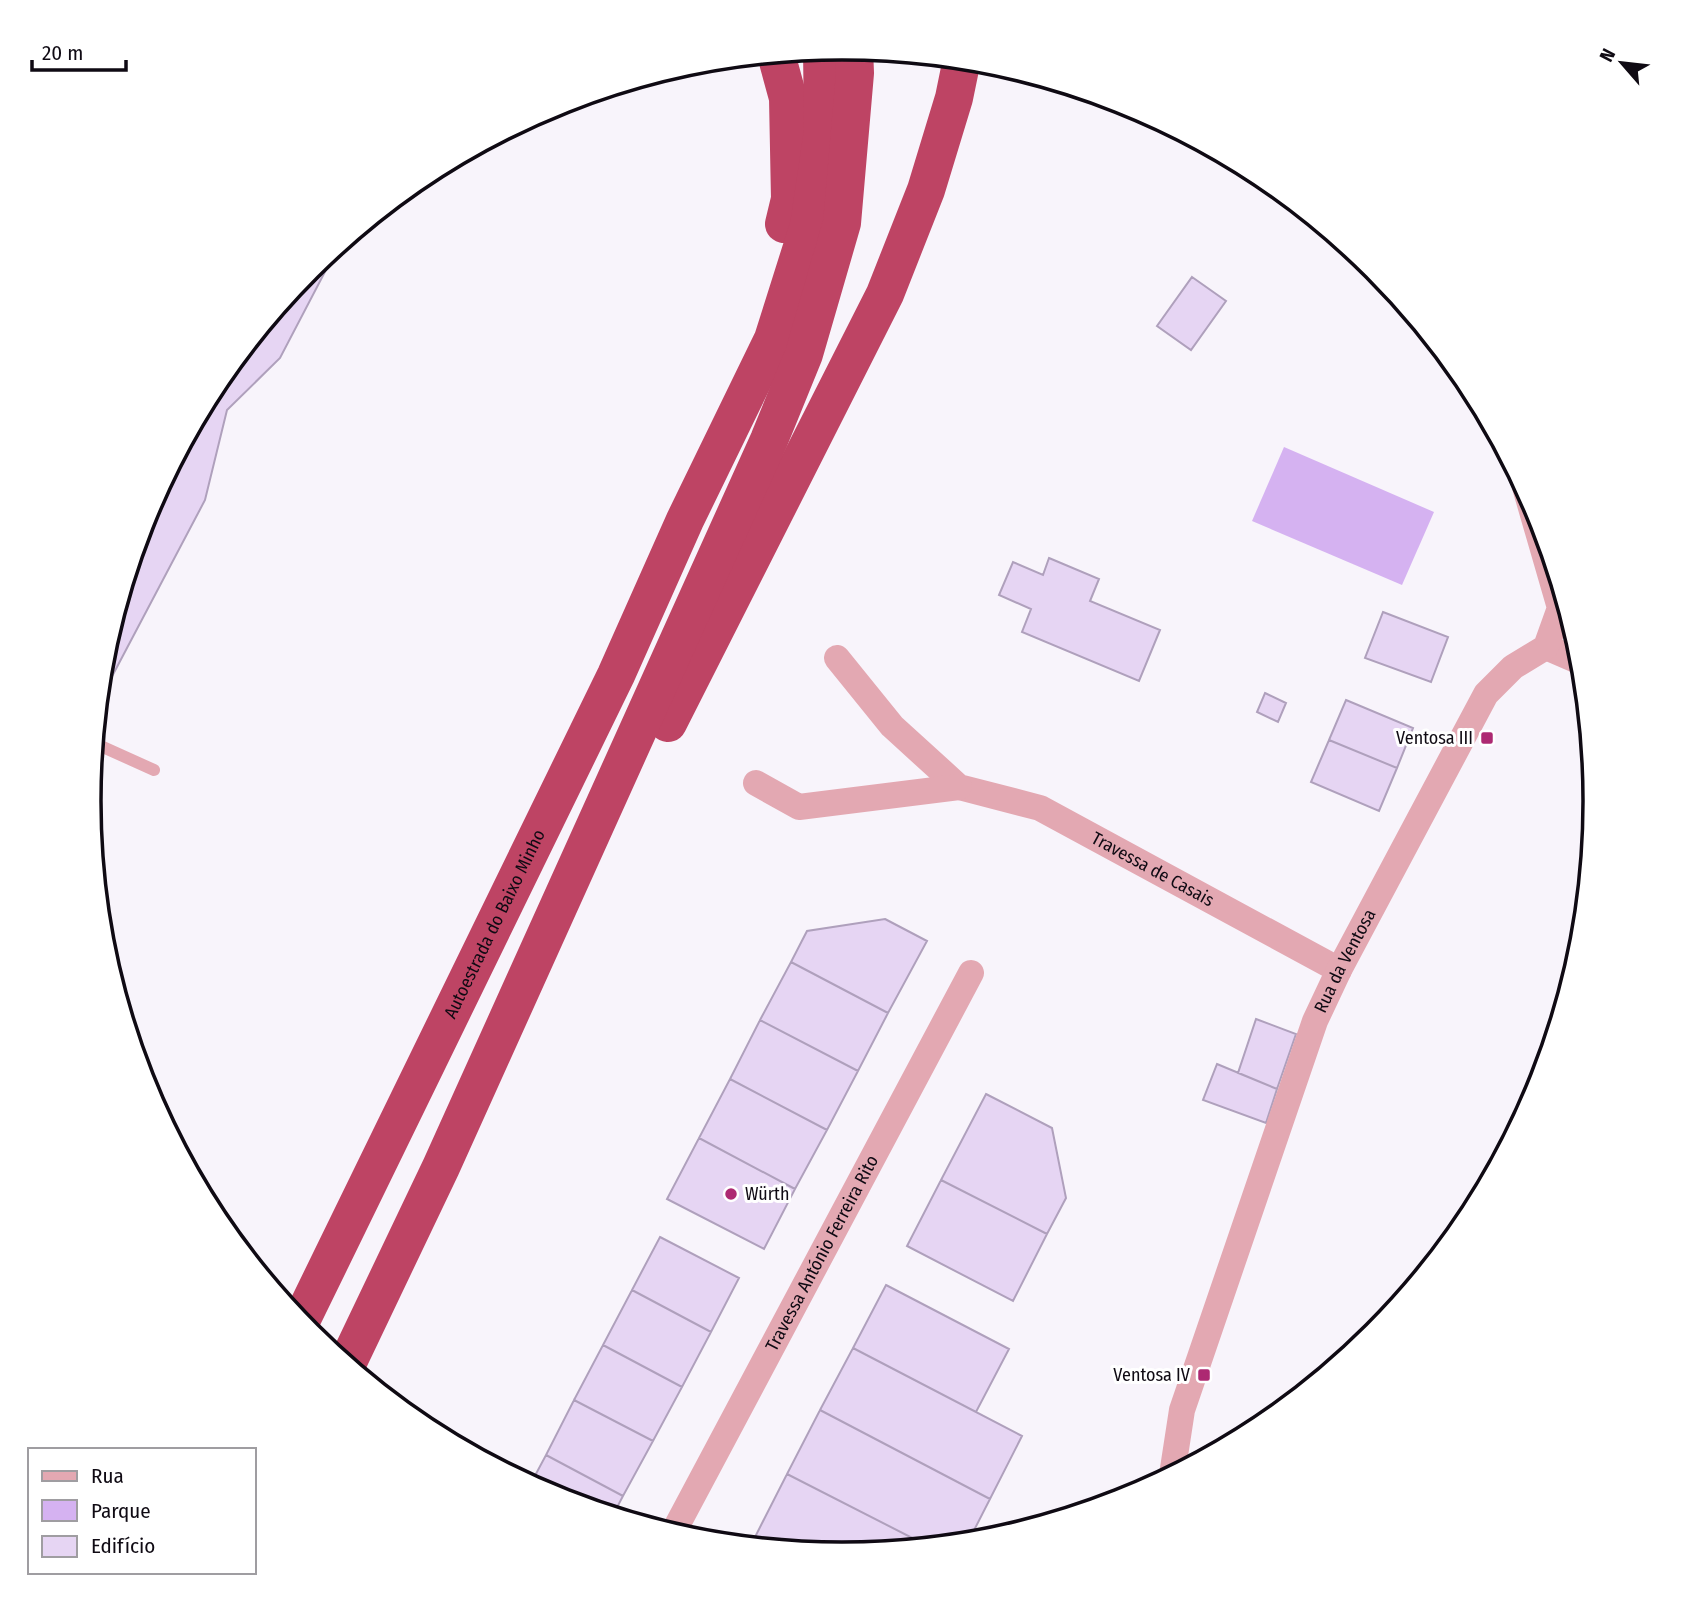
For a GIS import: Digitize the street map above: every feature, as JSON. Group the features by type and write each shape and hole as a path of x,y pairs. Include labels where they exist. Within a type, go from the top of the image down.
{"highway":[{"path":"685,520 773,339 808,226 823,131 822,60"},
{"path":"351,1355 441,1167 769,440 804,354 842,223 854,60"},
{"path":"685,520 760,331 790,199 788,98 778,63"},
{"path":"441,1167 885,294 926,190 960,69"},
{"name":"Autoestrada do Baixo Minho","path":"305,1312 615,675 685,520"}],"street":[{"path":"1559,610 1546,647 1570,657"},
{"name":"Rua da Ventosa","path":"1174,1464 1182,1410 1315,1021 1339,970 1486,694 1513,667 1546,647"},
{"name":"Travessa de Casais","path":"837,658 892,726 959,787"},
{"name":"Travessa de Casais","path":"756,783 799,807 959,787 1040,808 1339,970"},
{"name":"Travessa António Ferreira Rito","path":"679,1523 971,973"}],"lane":[{"path":"103,747 154,771"}],"green space":[{"path":"1284,447 1434,512 1402,585 1252,521"}],"building":[{"path":"326,270 280,358 227,410 205,500 111,678 126,609 140,563 177,473 200,430 254,350 285,312"},
{"path":"1192,277 1226,301 1191,350 1157,326"},
{"path":"1049,558 1099,579 1090,601 1160,630 1139,681 1022,632 1031,609 999,595 1013,562 1043,575"},
{"path":"1383,612 1448,637 1431,682 1365,658"},
{"path":"1265,693 1286,703 1278,722 1257,712"},
{"path":"1346,700 1413,728 1397,768 1329,740"},
{"path":"1329,740 1397,768 1379,811 1311,782"},
{"path":"885,919 927,941 888,1013 791,962 807,931"},
{"path":"791,962 888,1013 858,1071 760,1020"},
{"path":"1256,1019 1296,1034 1277,1089 1238,1073"},
{"path":"760,1020 858,1071 827,1130 730,1079"},
{"path":"1217,1064 1277,1089 1266,1123 1203,1100"},
{"path":"730,1079 827,1130 795,1189 699,1138"},
{"path":"986,1094 1052,1128 1066,1198 1047,1234 941,1180"},
{"path":"699,1138 795,1189 764,1249 667,1199"},
{"path":"941,1180 1047,1234 1013,1301 907,1246"},
{"path":"660,1237 739,1278 711,1332 632,1290"},
{"path":"886,1285 1009,1349 976,1412 853,1348"},
{"path":"632,1290 711,1332 682,1387 603,1345"},
{"path":"603,1345 682,1387 653,1441 574,1400"},
{"path":"853,1348 1022,1436 990,1499 820,1410"},
{"path":"574,1400 653,1441 623,1496 546,1455"},
{"path":"820,1410 990,1499 974,1530 914,1539 787,1474"},
{"path":"546,1455 623,1496 617,1507 535,1475"},
{"path":"787,1474 914,1539 842,1542 755,1537"}],"place":[{"name":"Ventosa III","path":"1487,738"},
{"name":"Würth","path":"731,1194"},
{"name":"Ventosa IV","path":"1204,1375"}]}
